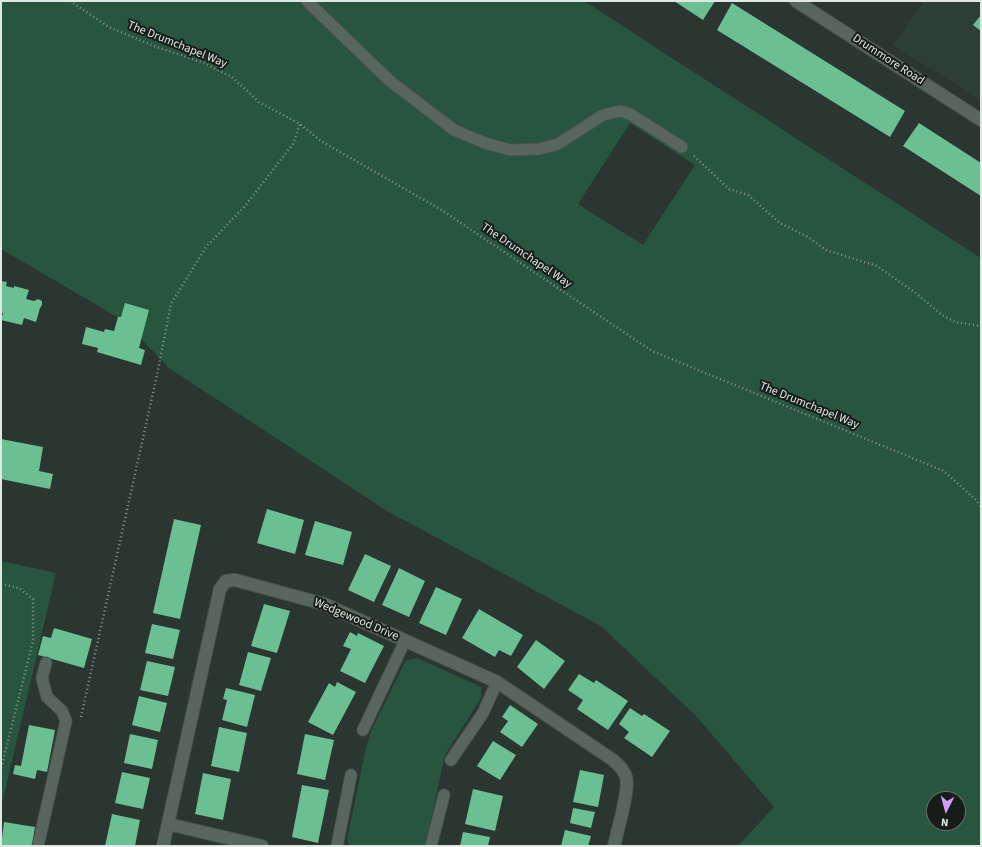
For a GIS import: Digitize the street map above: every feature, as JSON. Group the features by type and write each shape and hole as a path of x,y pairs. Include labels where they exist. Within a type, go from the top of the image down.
{"street":[{"name":"Drummore Road","path":"796,1 981,120"},
{"name":"Wedgewood Drive","path":"163,846 220,590 226,582 235,580 324,604 497,682 622,767 626,778 627,788 614,846"},
{"path":"168,824 262,846"}],"lane":[{"path":"307,1 390,82 454,130 485,143 510,150 539,149 558,144 603,115 620,111 630,114 682,147"},
{"path":"363,730 405,641"},
{"path":"38,846 66,721 62,711 47,698 42,678 46,663"},
{"path":"451,760 483,713 497,682"},
{"path":"337,846 352,775"},
{"path":"432,846 444,795"}],"path":[{"name":"The Drumchapel Way","path":"70,1 109,26 154,46 204,63 232,77 259,102 300,124 321,141 440,209 652,351 944,471 978,501 981,507"},
{"path":"80,722 157,375 171,304 206,247 246,206 293,144 300,124"},
{"path":"682,147 729,189 748,195 780,223 808,237 826,250 877,266 907,286 942,315 954,322 981,326"},
{"path":"1,584 19,588 34,599 33,641 1,769"}],"shaded area":[{"path":"924,1 981,1 981,100 893,45"}],"green space":[{"path":"1,1 584,1 981,258 981,846 738,846 774,807 697,717 601,626 387,511 169,368 124,321 1,249","holes":["630,123 695,165 643,245 578,204"]},
{"path":"1,561 56,573 1,808"},
{"path":"417,658 481,687 481,698 445,755 425,846 350,846 347,840 365,752 371,731 406,660"}],"building":[{"path":"674,1 715,1 703,20"},
{"path":"732,3 905,111 890,137 717,30"},
{"path":"981,15 981,31 973,25"},
{"path":"919,123 981,163 981,196 903,146"},
{"path":"1,281 7,282 6,286 14,288 14,286 29,290 26,299 34,301 38,299 42,301 36,322 24,318 22,325 1,320 3,313 1,312"},
{"path":"125,303 149,310 139,348 145,350 141,365 97,352 98,348 82,344 86,327 104,332 105,329 114,331 118,317 121,317"},
{"path":"1,439 43,447 39,471 53,474 50,489 1,479"},
{"path":"267,509 304,520 295,554 257,543"},
{"path":"174,519 201,525 180,619 153,613"},
{"path":"315,521 352,532 343,565 305,555"},
{"path":"365,554 391,566 374,602 348,590"},
{"path":"399,568 425,581 409,617 382,605"},
{"path":"436,587 462,599 446,635 419,623"},
{"path":"264,604 290,611 277,653 251,646"},
{"path":"479,609 523,635 511,656 499,650 495,657 462,638"},
{"path":"152,624 180,630 173,659 145,653"},
{"path":"54,628 92,639 84,668 38,655 43,636 51,638"},
{"path":"350,632 357,636 358,633 384,646 365,683 340,671 351,649 343,646"},
{"path":"536,640 565,661 544,689 517,667"},
{"path":"248,652 271,658 261,691 239,685"},
{"path":"147,661 175,667 168,696 140,690"},
{"path":"579,674 594,683 596,680 628,701 608,730 577,709 583,700 568,690"},
{"path":"337,682 356,692 333,735 308,722 329,683 335,687"},
{"path":"226,688 255,695 247,727 222,720 227,700 223,699"},
{"path":"139,696 167,703 160,732 132,725"},
{"path":"510,705 538,724 522,747 500,732 508,721 502,717"},
{"path":"630,708 642,716 644,714 670,731 652,757 624,738 629,732 619,724"},
{"path":"29,725 55,730 47,772 37,770 35,779 13,774 15,765 21,766"},
{"path":"219,727 247,733 239,772 211,766"},
{"path":"130,734 158,740 152,769 124,763"},
{"path":"305,734 334,740 325,780 297,774"},
{"path":"493,741 516,755 500,780 477,766"},
{"path":"580,770 604,775 598,807 573,802"},
{"path":"122,772 150,778 143,809 115,803"},
{"path":"203,773 231,779 223,820 195,814"},
{"path":"302,785 329,790 318,843 292,837"},
{"path":"473,789 503,796 495,831 465,824"},
{"path":"573,808 595,812 591,828 570,823"},
{"path":"112,814 140,820 135,846 105,846"},
{"path":"4,822 35,827 32,846 1,846"},
{"path":"565,830 591,836 588,846 561,846"},
{"path":"463,832 490,837 488,846 460,846"}]}
